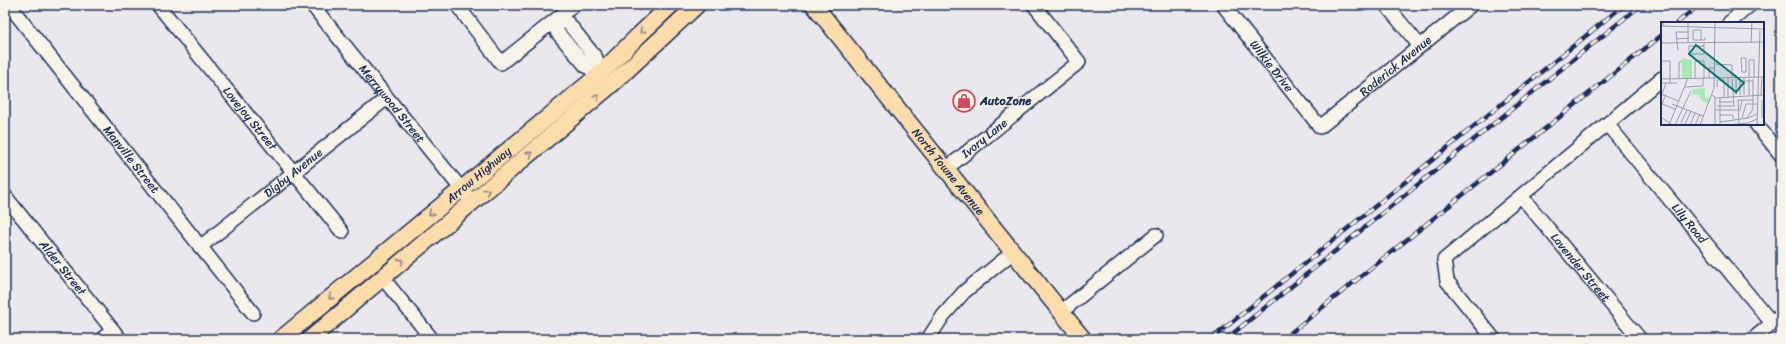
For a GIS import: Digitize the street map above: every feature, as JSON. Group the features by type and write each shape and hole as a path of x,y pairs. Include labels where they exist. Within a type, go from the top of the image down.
{"main road":[{"name":"Arrow Highway","path":"281,339 600,74 671,5"},
{"name":"Arrow Highway","path":"310,339 611,85 697,5"},
{"name":"North Towne Avenue","path":"814,5 1083,339"}],"street":[{"name":"Manville Street","path":"9,5 253,313"},
{"name":"Lovejoy Street","path":"158,5 342,232"},
{"name":"Merrywood Street","path":"312,5 473,203"},
{"path":"457,5 501,63 574,5"},
{"name":"Ivory Lane","path":"946,169 1079,62 1034,5"},
{"name":"Wilkie Drive","path":"1223,5 1320,127"},
{"path":"1386,5 1420,46"},
{"name":"Roderick Avenue","path":"1320,127 1471,5"},
{"path":"1730,22 1750,5"},
{"path":"557,19 557,32 586,66 600,74"},
{"path":"1494,339 1447,281 1444,260 1661,79"},
{"name":"Digby Avenue","path":"200,247 387,98"},
{"name":"Lily Road","path":"1607,124 1777,320"},
{"path":"1757,125 1781,155"},
{"name":"Alder Street","path":"5,196 116,334"},
{"name":"Lavender Street","path":"1522,196 1640,339"},
{"path":"1061,312 1156,235"},
{"path":"928,339 943,316 964,292 1012,252"},
{"path":"382,277 432,339"},
{"path":"1753,339 1777,320"},
{"path":"102,339 116,334"}],"railway":[{"path":"1211,339 1624,5"},
{"path":"1226,339 1641,5"},
{"path":"1678,22 1699,5"},
{"path":"1283,339 1661,36"}],"place":[{"name":"AutoZone","path":"964,101"}]}
